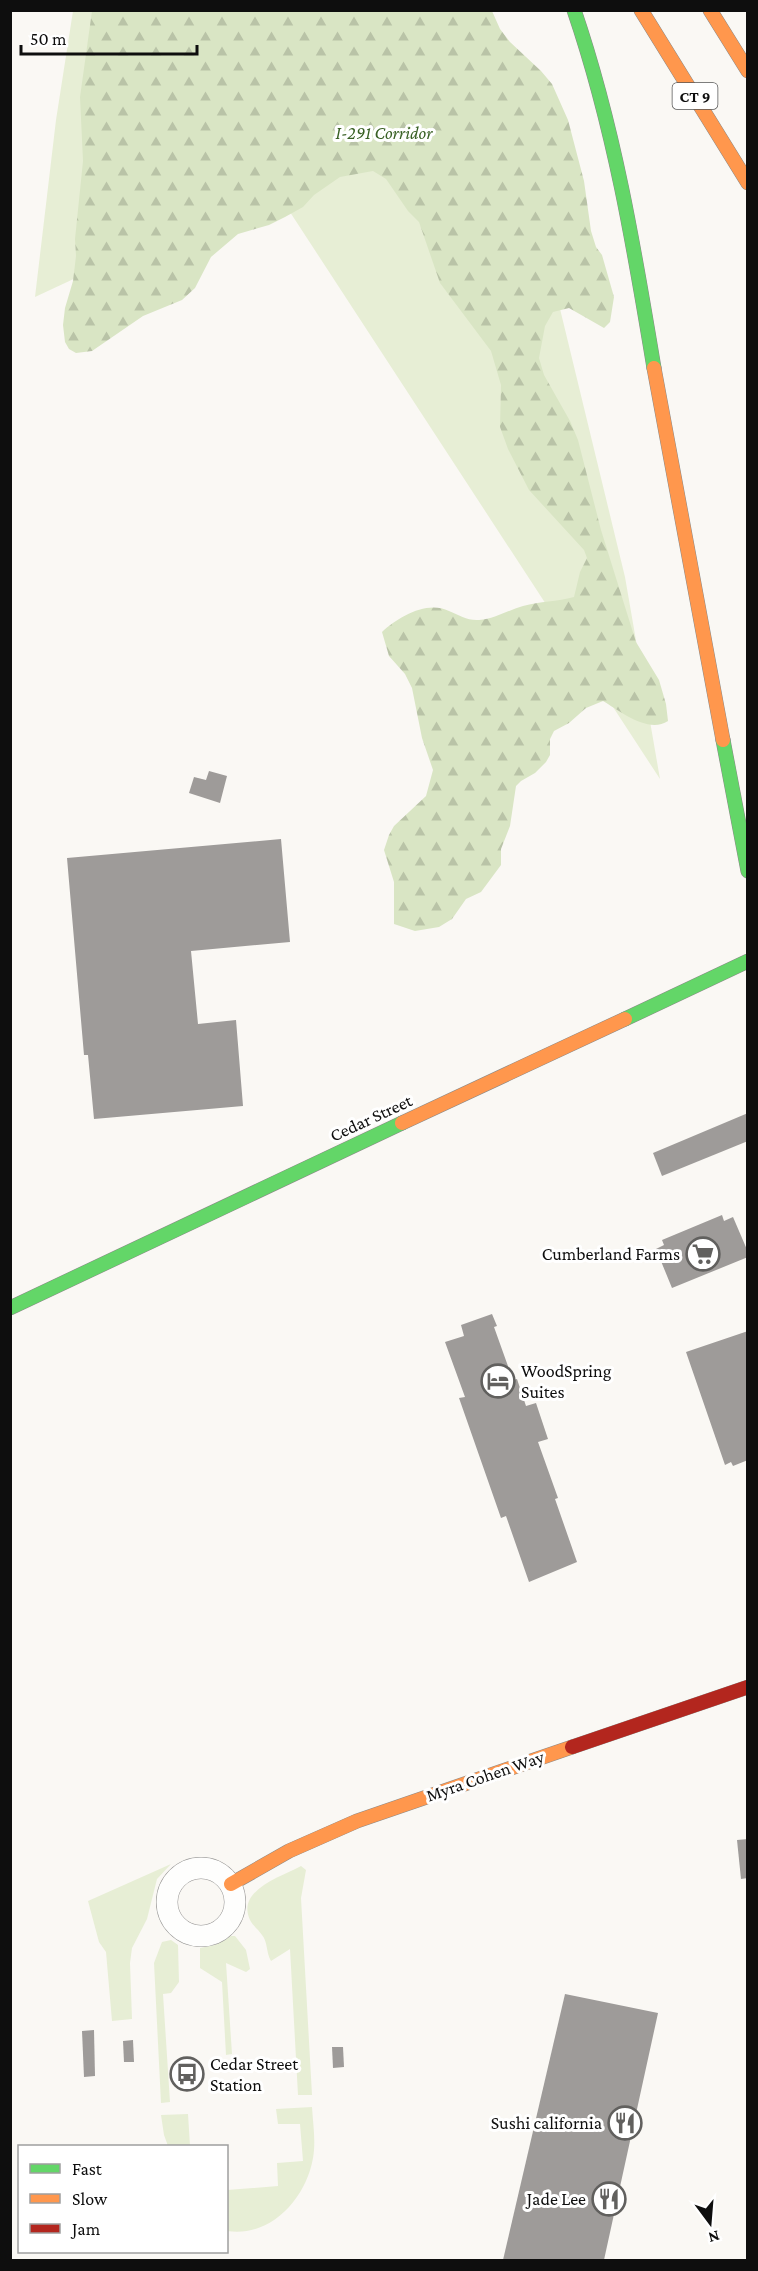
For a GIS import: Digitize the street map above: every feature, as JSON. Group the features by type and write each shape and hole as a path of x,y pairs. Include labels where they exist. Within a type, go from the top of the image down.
{"main road":[{"path":"573,10 599,85 622,178 665,434 747,871"},
{"name":"CT 9","path":"640,10 684,77 747,183"},
{"path":"710,10 747,71"},
{"name":"Cedar Street","path":"10,1308 747,961"},
{"name":"Myra Cohen Way","path":"231,1884 290,1851 357,1821 747,1687"}],"green space":[{"name":"I-291 Corridor","path":"73,11 461,11 514,119 625,577 660,779 273,186 35,297 56,120"},
{"name":"I-291 Corridor","path":"92,11 492,11 500,29 510,42 552,84 568,120 584,181 591,231 596,247 602,255 614,297 610,322 604,328 569,308 553,312 545,326 539,358 544,375 578,440 601,530 636,642 659,680 668,721 652,725 643,723 603,701 586,708 569,723 554,731 550,739 550,755 546,762 516,786 510,826 501,849 501,865 481,892 466,899 452,919 439,927 415,931 394,924 394,882 384,850 394,826 426,796 433,770 422,738 412,688 405,674 389,656 382,632 404,616 422,609 440,608 467,619 479,620 529,604 574,597 580,572 587,558 584,550 529,490 508,449 500,427 501,385 491,351 440,283 419,222 408,211 386,179 373,171 340,177 314,195 303,207 269,225 238,234 211,257 195,288 182,300 143,316 92,351 76,353 69,349 65,342 63,325 76,256 75,239 83,161 80,97"},
{"path":"171,1864 157,1879 147,1919 132,1948 130,1963 132,2019 112,2021 106,1952 99,1942 88,1901"},
{"path":"301,1866 306,1870 301,1898 312,2095 298,2095 290,1949 271,1961 264,1938 251,1922 247,1910 249,1900 263,1886"},
{"path":"235,1936 246,1950 250,1969 246,1972 226,1963 232,2054 226,2055 222,1982 200,1968 200,1948 215,1945"},
{"path":"171,1940 178,1945 179,1982 171,1993 163,1994 170,2102 161,2103 154,1963 162,1942"},
{"path":"312,2107 314,2139 309,2173 294,2201 271,2222 243,2232 228,2231 228,2190 278,2186 277,2163 303,2161 300,2124 278,2124 276,2109"},
{"path":"188,2114 190,2145 168,2145 161,2115"}],"building":[{"path":"209,771 227,776 220,803 189,793 194,777 206,780"},
{"path":"281,839 290,942 191,951 198,1024 236,1020 243,1106 94,1119 88,1055 84,1055 67,858"},
{"path":"748,1113 748,1141 662,1176 653,1153"},
{"name":"Cumberland Farms","path":"722,1215 724,1221 733,1217 748,1257 672,1288 656,1249 664,1245 662,1240"},
{"path":"492,1314 497,1326 494,1327 513,1380 517,1379 526,1406 536,1403 548,1439 538,1442 577,1562 529,1582 506,1516 501,1518 459,1398 465,1397 445,1342 464,1336 461,1325"},
{"path":"748,1331 748,1460 733,1466 731,1462 725,1465 686,1352"},
{"path":"748,1839 748,1878 741,1879 737,1840"},
{"path":"565,1994 658,2013 604,2260 503,2260"},
{"path":"94,2030 95,2076 84,2077 82,2031"},
{"path":"133,2040 134,2062 124,2062 123,2041"},
{"path":"332,2047 343,2047 344,2067 333,2068"}],"traffic: fast":[{"path":"574,10 612,143 654,368"},
{"path":"723,740 748,871"},
{"path":"625,1019 748,961"},
{"path":"10,1308 402,1123"}],"traffic: slow":[{"path":"641,10 748,183"},
{"path":"710,10 748,71"},
{"path":"654,368 723,740"},
{"path":"402,1123 625,1019"},
{"path":"231,1884 289,1851 357,1821 572,1747"}],"traffic: jam":[{"path":"572,1747 748,1687"}],"place":[{"name":"Cumberland Farms","path":"703,1254"},
{"name":"WoodSpring Suites","path":"498,1381"},
{"name":"Cedar Street Station","path":"187,2074"},
{"name":"Sushi california","path":"625,2123"},
{"name":"Jade Lee","path":"609,2199"}]}
